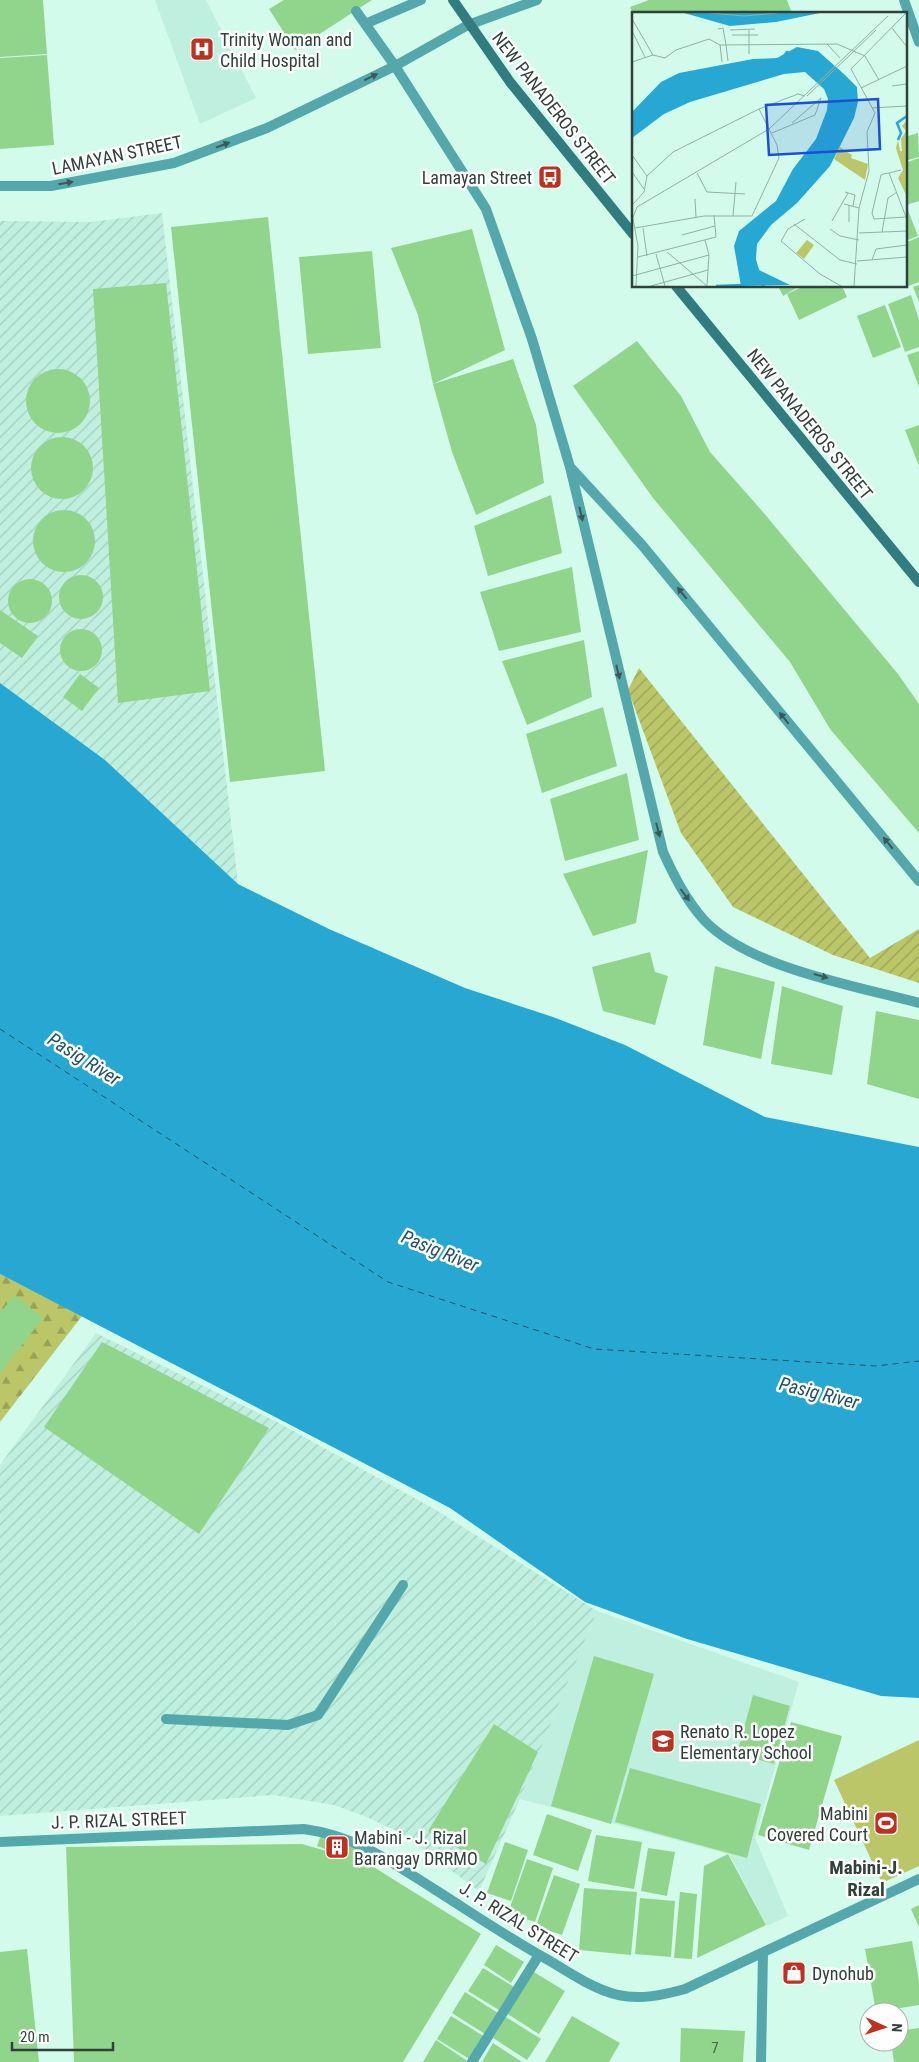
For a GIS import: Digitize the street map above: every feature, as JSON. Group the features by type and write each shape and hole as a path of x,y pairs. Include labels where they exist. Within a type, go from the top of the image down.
{"main road":[{"name":"NEW PANADEROS STREET","path":"453,0 468,25 510,82 632,233"},
{"name":"NEW PANADEROS STREET","path":"678,288 919,582"}],"street":[{"path":"366,24 421,0"},
{"name":"LAMAYAN STREET","path":"0,186 51,186 174,163 267,128 395,66 468,25 537,0"},
{"path":"904,0 919,42"},
{"path":"356,10 395,66 415,101 486,209 532,339 570,466 663,852 680,889 705,921 737,946 783,965 919,1003"},
{"path":"570,466 642,545 919,881"},
{"path":"166,1719 288,1725 318,1715 404,1585"},
{"name":"J. P. RIZAL STREET","path":"0,1842 304,1829 330,1832 354,1840 394,1863 581,1980 618,1995 658,1997 686,1989 919,1879"},
{"path":"761,2062 763,1953"},
{"path":"472,2062 539,1955"}],"shaded area":[{"name":"Trinity Woman and Child Hospital","path":"155,0 206,0 256,98 200,124"},
{"path":"162,213 238,884 105,760 0,683 0,221 91,222"},
{"path":"96,1333 277,1422 436,1510 597,1611 520,1799 479,1891 397,1831 334,1805 274,1795 0,1816 0,1465"},
{"name":"Renato R. Lopez Elementary School","path":"597,1611 799,1682 755,1838 788,1916 767,1926 729,1854 520,1799"}],"green space":[{"path":"639,668 870,958 919,929 919,983 833,955 733,907 681,833 628,690"},
{"path":"0,1274 82,1316 0,1422"},
{"name":"Mabini Covered Court","path":"919,1740 919,1866 882,1883 834,1780"}],"water":[{"name":"Pasig River","path":"0,683 105,760 238,884 329,929 465,988 553,1017 625,1045 765,1117 919,1147 919,1698 881,1696 687,1639 585,1602 450,1508 0,1274"}],"building":[{"path":"0,0 43,0 47,54 0,57"},
{"path":"284,0 372,0 295,50 269,9"},
{"path":"649,0 787,0 791,12 632,12 630,7"},
{"path":"47,55 54,145 0,149 0,58"},
{"path":"918,133 919,157 906,161 906,137"},
{"path":"919,158 919,201 906,205 906,163"},
{"path":"906,205 918,236 906,241"},
{"path":"268,217 325,771 230,782 171,227"},
{"path":"472,229 505,350 433,384 418,315 391,248"},
{"path":"919,237 919,282 906,287 906,243"},
{"path":"372,251 381,348 308,354 299,257"},
{"path":"166,283 210,691 118,703 93,289"},
{"path":"919,285 919,302 913,287"},
{"path":"779,288 797,288 783,296"},
{"path":"800,288 843,288 847,297 799,320 787,294"},
{"path":"911,295 919,320 919,347 905,352 888,304"},
{"path":"885,305 901,347 873,358 857,316"},
{"path":"637,341 681,396 710,452 763,512 898,674 919,704 919,833 830,729 790,662 653,498 573,386"},
{"path":"919,351 919,387 907,355"},
{"path":"513,359 536,425 544,483 476,515 452,452 433,384"},
{"path":"58,369 70,372 81,378 87,389 90,401 87,413 81,424 70,430 58,433 46,430 35,424 29,413 26,401 29,389 35,378 46,372"},
{"path":"919,425 919,466 905,430"},
{"path":"56,437 68,437 84,446 91,456 93,468 91,480 84,490 68,499 56,499 45,494 36,485 31,474 31,462 36,451 45,442"},
{"path":"551,495 562,553 488,576 474,526"},
{"path":"58,510 70,510 86,519 93,529 95,541 93,553 86,563 70,572 58,572 47,567 38,558 33,547 33,535 38,524 47,515"},
{"path":"572,567 581,632 499,651 480,592"},
{"path":"81,575 93,579 99,585 103,597 99,609 93,615 81,619 69,615 63,609 59,597 63,585 69,579"},
{"path":"34,579 46,585 51,592 51,610 46,617 39,622 26,623 14,617 9,610 8,597 14,585 21,580"},
{"path":"0,610 38,636 22,658 0,643"},
{"path":"85,629 93,632 99,638 102,650 99,662 93,668 77,671 69,668 63,662 60,646 63,638 69,632"},
{"path":"584,640 592,697 527,725 502,661"},
{"path":"80,674 99,688 82,711 63,697"},
{"path":"603,707 617,766 542,793 526,734"},
{"path":"627,773 639,840 565,861 550,799"},
{"path":"648,850 636,923 593,936 563,874"},
{"path":"650,952 655,972 668,976 655,1025 603,1011 592,967"},
{"path":"715,966 775,982 761,1059 703,1045"},
{"path":"782,986 843,1006 832,1075 771,1064"},
{"path":"876,1011 919,1020 919,1099 867,1084"},
{"path":"14,1295 43,1318 0,1373 0,1313"},
{"path":"102,1342 269,1428 199,1534 44,1427"},
{"path":"594,1656 654,1674 611,1824 551,1806"},
{"path":"753,1695 790,1706 774,1764 737,1754"},
{"path":"791,1722 842,1736 809,1850 758,1835"},
{"path":"494,1724 538,1752 486,1864 428,1831"},
{"path":"630,1768 761,1804 747,1858 615,1822"},
{"path":"547,1814 592,1830 578,1871 533,1855"},
{"path":"321,1835 358,1847 354,1859 364,1861 481,1934 403,2062 74,2062 66,1847 302,1844 347,1857 317,1846"},
{"path":"596,1835 642,1842 634,1889 588,1881"},
{"path":"505,1842 528,1850 511,1901 487,1893"},
{"path":"648,1848 675,1852 667,1896 641,1891"},
{"path":"728,1854 766,1925 697,1958 704,1866"},
{"path":"527,1859 553,1868 535,1922 508,1913"},
{"path":"554,1875 580,1884 562,1935 536,1926"},
{"path":"584,1888 637,1892 631,1955 579,1950"},
{"path":"680,1892 697,1894 692,1959 674,1958"},
{"path":"640,1898 675,1901 671,1957 635,1954"},
{"path":"919,1905 919,1927 911,1909"},
{"path":"912,1941 919,1981 919,2005 909,2007 909,2002 874,2002 865,1949"},
{"path":"496,1945 524,1962 511,1983 484,1965"},
{"path":"27,1949 39,2062 0,2062 0,1952"},
{"path":"483,1968 514,1987 499,2010 468,1991"},
{"path":"532,1971 565,1991 539,2034 506,2013"},
{"path":"465,1992 498,2013 485,2034 452,2013"},
{"path":"451,2016 485,2037 471,2060 437,2039"},
{"path":"572,2016 620,2043 609,2062 545,2062"},
{"path":"506,2017 541,2039 527,2060 493,2038"},
{"path":"681,2028 745,2031 743,2062 680,2062"},
{"path":"919,2028 919,2062 894,2062 892,2052 909,2052 909,2030"},
{"path":"436,2040 469,2062 423,2062"},
{"path":"493,2043 522,2062 482,2062"}],"ferry route":[{"path":"0,1029 388,1282 594,1349 876,1366 919,1361"}],"place":[{"name":"Trinity Woman and Child Hospital","path":"202,49"},
{"name":"Lamayan Street","path":"550,177"},
{"name":"Renato R. Lopez Elementary School","path":"663,1741"},
{"name":"Mabini Covered Court","path":"886,1823"},
{"name":"Mabini - J. Rizal Barangay DRRMO","path":"337,1847"},
{"name":"Dynohub","path":"794,1973"}],"district":[{"name":"Mabini-J. Rizal","path":"866,1878"}]}
